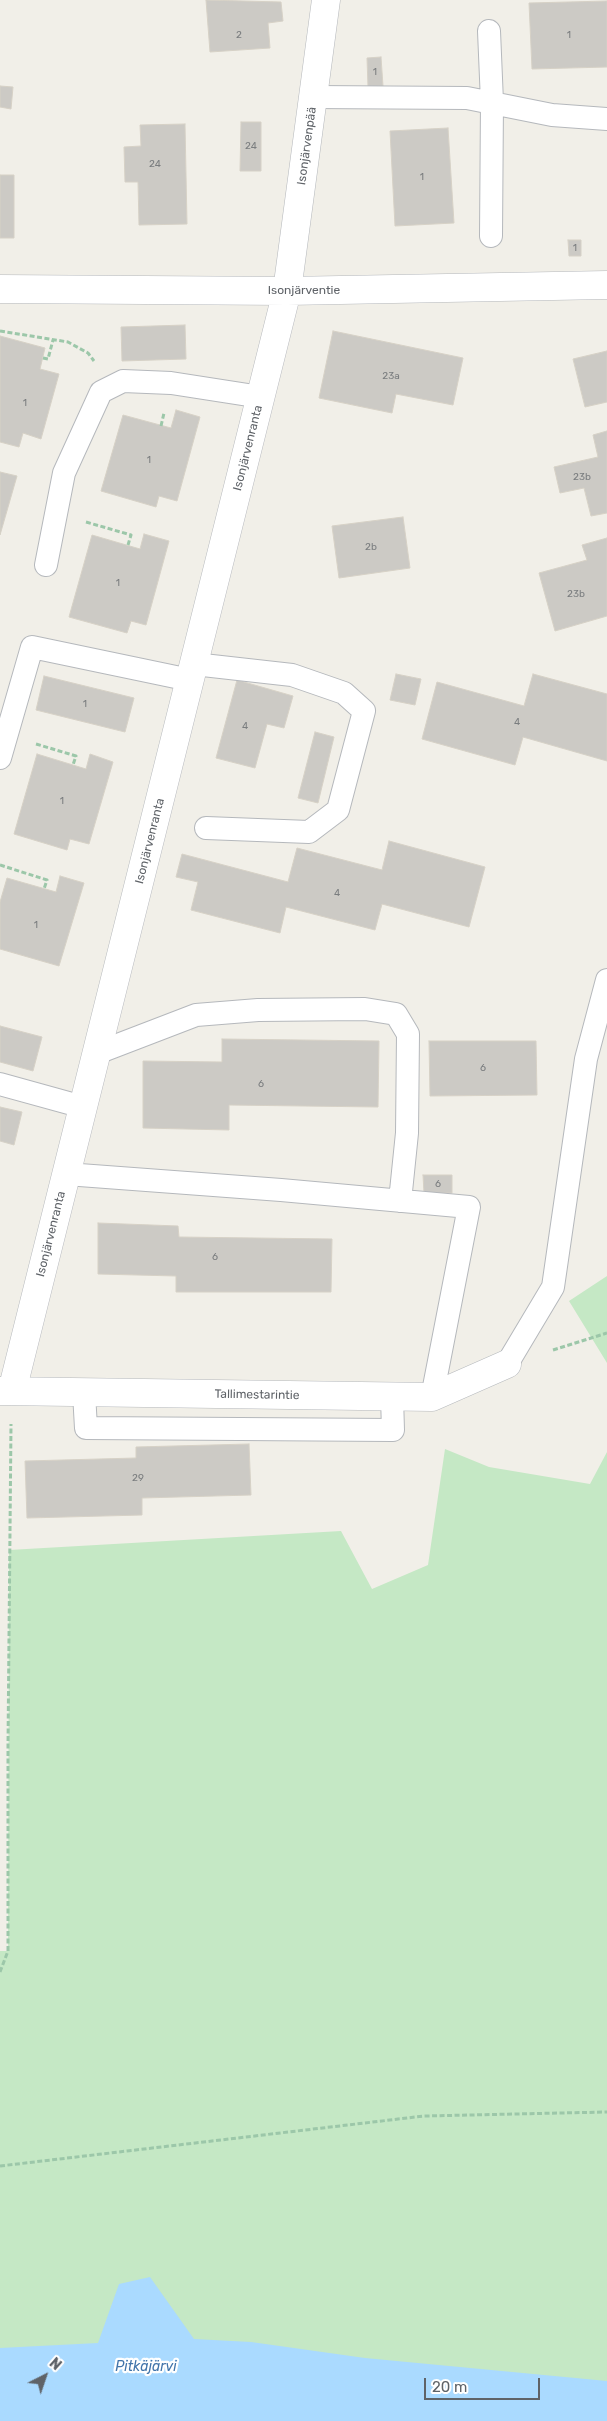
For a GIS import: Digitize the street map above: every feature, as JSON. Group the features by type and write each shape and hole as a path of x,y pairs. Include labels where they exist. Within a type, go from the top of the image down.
{"street":[{"name":"Isonjärvenpää","path":"287,291 326,0"},
{"name":"Isonjärventie","path":"0,289 287,291 607,285"},
{"name":"Isonjärvenranta","path":"6,1391 66,1174 97,1053 287,291"},
{"name":"Tallimestarintie","path":"6,1391 432,1397 507,1364"}],"lane":[{"path":"489,31 492,102 491,236"},
{"path":"313,97 467,98 552,115 607,119"},
{"path":"46,565 64,473 101,392 123,381 171,383 261,397"},
{"path":"0,758 32,647 192,672 292,675 344,693 364,711 338,810 309,832 206,828"},
{"path":"507,1364 553,1288 586,1059 607,980"},
{"path":"97,1053 196,1015 258,1010 365,1009 396,1014 408,1034 407,1133 400,1201"},
{"path":"0,1084 83,1107"},
{"path":"66,1174 469,1208 432,1397"}],"path":[{"path":"0,331 68,342 88,353 115,385"},
{"path":"42,358 48,359 53,340"},
{"path":"56,514 131,535 128,545"},
{"path":"7,734 76,756 74,765"},
{"path":"0,865 47,880 44,889"},
{"path":"507,1364 607,1333"},
{"path":"0,1972 8,1951 6,1391"},
{"path":"0,2166 424,2116 607,2112"}],"green space":[{"path":"607,1276 607,1363 569,1301"},
{"path":"445,1449 489,1467 590,1484 607,1452 607,2421 0,2421 0,1951 8,1951 9,1550 341,1531 372,1589 428,1565"}],"water":[{"name":"Pitkäjärvi","path":"150,2277 194,2339 251,2342 365,2358 607,2381 607,2421 0,2421 0,2348 98,2343 119,2284"}],"building":[{"path":"206,0 281,2 283,21 268,23 270,48 210,52"},
{"path":"607,1 607,67 532,69 529,3"},
{"path":"381,57 383,86 368,87 367,58"},
{"path":"0,86 13,87 11,109 0,107"},
{"path":"241,122 261,122 261,171 240,171"},
{"path":"185,124 187,224 139,225 138,182 125,182 124,147 141,146 140,125"},
{"path":"448,128 454,223 395,226 390,131"},
{"path":"0,175 14,175 14,238 0,238"},
{"path":"568,240 581,240 581,256 569,256"},
{"path":"185,325 186,359 122,361 121,327"},
{"path":"333,331 463,358 453,405 396,394 392,413 319,398"},
{"path":"0,336 45,348 40,369 59,374 41,439 23,433 19,447 0,442"},
{"path":"607,351 607,402 585,407 573,359"},
{"path":"176,410 200,417 177,501 159,496 156,507 101,491 123,415 171,428"},
{"path":"607,431 607,513 591,516 584,488 560,493 554,467 598,457 593,435"},
{"path":"0,472 17,476 0,535"},
{"path":"403,517 410,568 339,578 332,526"},
{"path":"144,534 169,541 146,625 131,621 127,633 69,617 92,535 140,549"},
{"path":"607,538 607,616 555,631 539,573 587,560 582,545"},
{"path":"396,674 421,679 415,705 390,700"},
{"path":"533,674 607,694 607,761 523,737 515,765 422,739 437,682 524,706"},
{"path":"44,676 134,698 125,732 36,710"},
{"path":"237,680 293,696 284,728 267,724 255,768 216,758"},
{"path":"315,732 334,737 318,803 298,798"},
{"path":"37,754 86,769 90,754 113,762 89,844 70,839 67,850 14,834"},
{"path":"389,841 485,867 469,927 382,904 375,930 286,907 280,933 191,910 198,882 176,877 182,854 288,882 297,848 382,870"},
{"path":"60,876 84,883 59,966 0,949 0,902 7,878 56,892"},
{"path":"0,1026 42,1037 33,1071 0,1062"},
{"path":"222,1039 379,1041 378,1107 229,1105 229,1130 143,1128 143,1061 222,1062"},
{"path":"429,1041 536,1041 537,1095 430,1096"},
{"path":"0,1107 22,1112 14,1145 0,1141"},
{"path":"423,1175 452,1175 452,1193 424,1193"},
{"path":"98,1223 178,1226 179,1237 332,1239 331,1292 176,1292 176,1276 98,1274"},
{"path":"249,1444 251,1495 142,1498 142,1515 27,1518 25,1461 136,1458 136,1447"}]}
